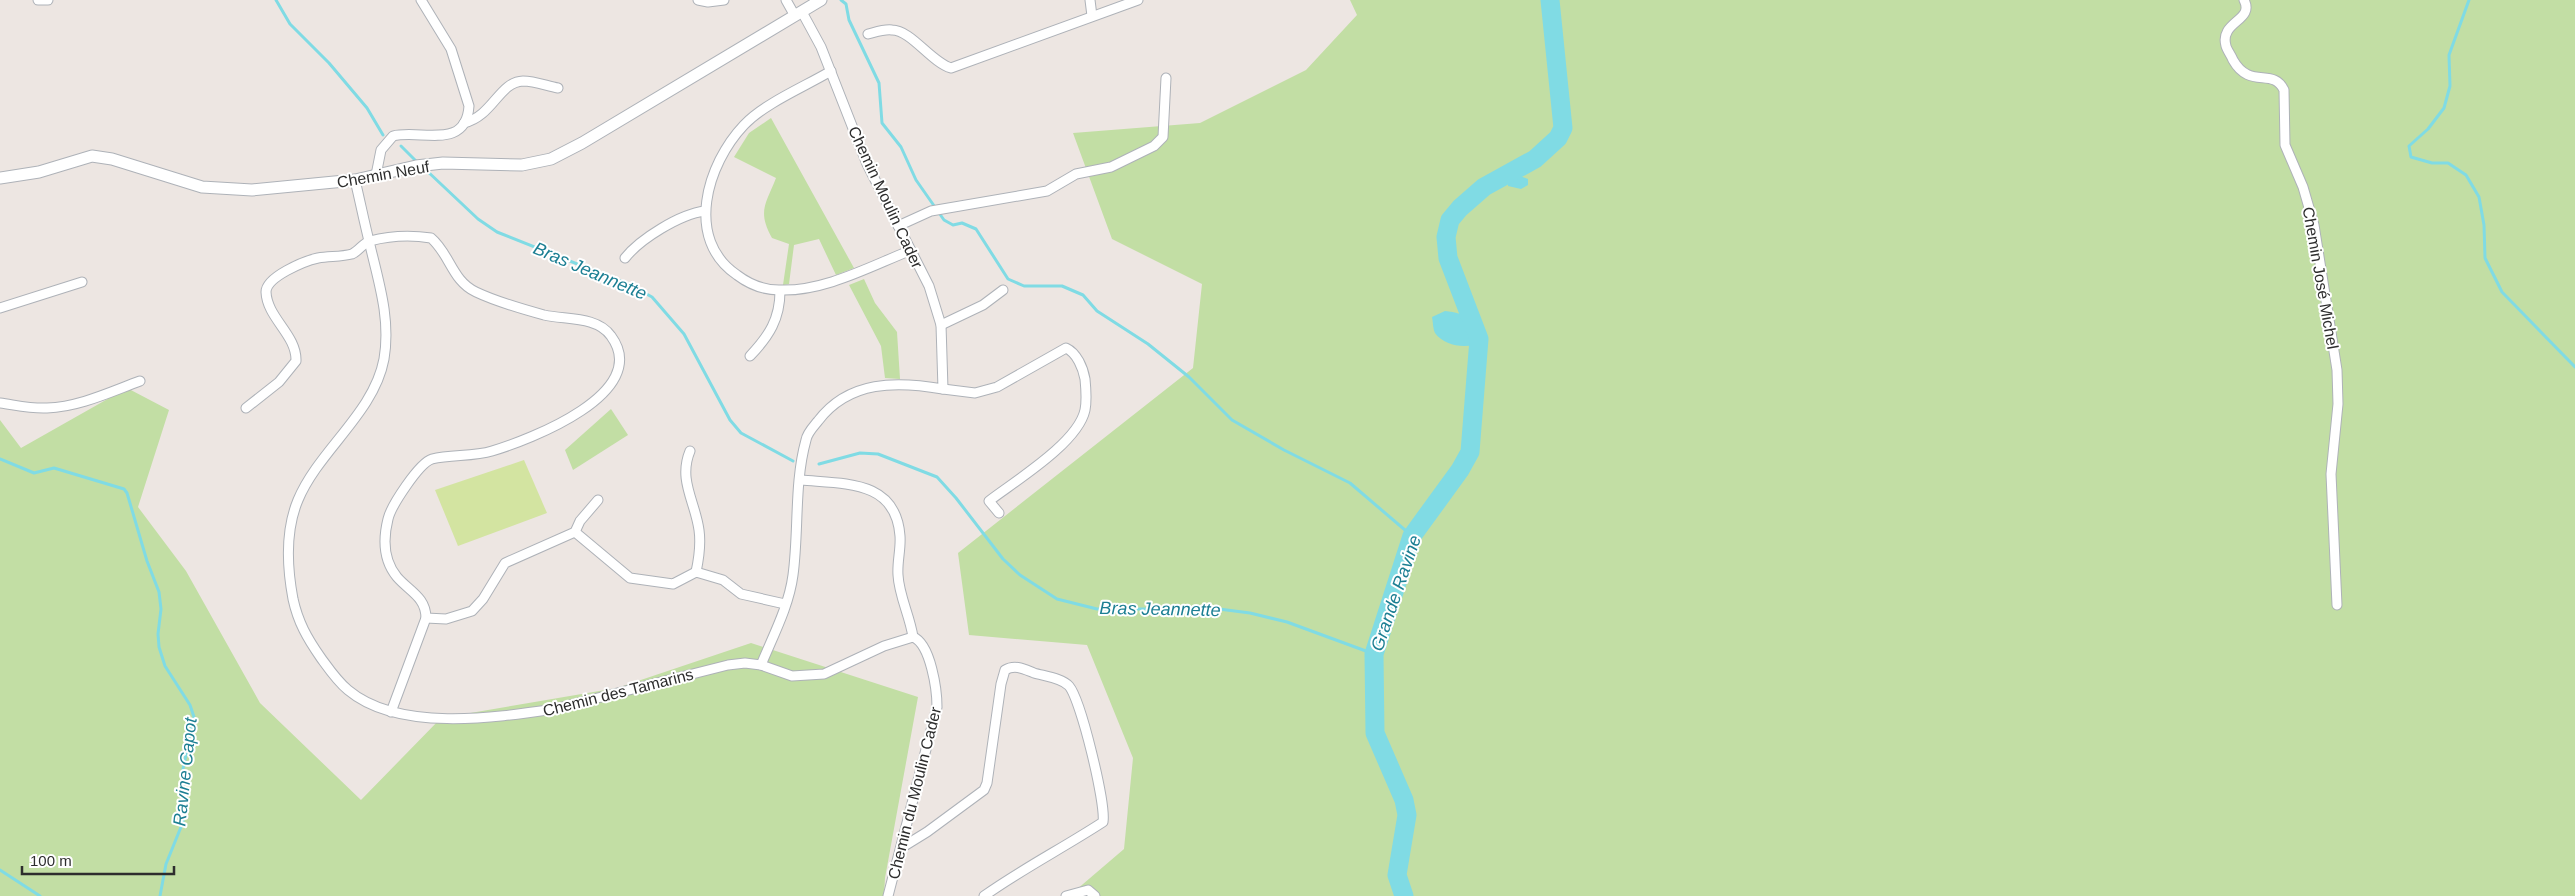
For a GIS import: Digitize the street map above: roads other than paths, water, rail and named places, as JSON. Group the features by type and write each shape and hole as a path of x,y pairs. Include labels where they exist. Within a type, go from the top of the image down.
{"street":[{"path":"38,0 48,0"},
{"path":"376,175 381,150 393,136 442,136 458,129 469,115 469,106 451,49 421,0"},
{"path":"698,0 708,2 724,0"},
{"name":"Chemin Moulin Cader","path":"786,0 821,47 867,164 909,251 929,286 941,325 943,389"},
{"name":"Chemin Neuf","path":"0,178 38,172 92,156 112,159 202,187 226,190 303,187 356,180 416,166 443,163 522,165 551,159 582,143 822,0"},
{"path":"1090,0 1092,16"},
{"path":"868,34 890,30 898,31 940,63 951,68 1138,0"},
{"name":"Chemin José Michel","path":"2244,0 2246,11 2244,16 2231,24 2225,35 2226,46 2236,65 2246,76 2273,79 2279,82 2284,90 2285,145 2303,188 2314,225 2322,285 2332,335 2337,370 2338,404 2331,474 2337,605"},
{"path":"831,72 756,114 744,125 728,145 715,171 705,210 708,237 716,253 730,270 746,281 780,290 840,278 909,251"},
{"path":"898,226 931,212 1047,190 1076,174 1111,168 1154,146 1164,137 1166,78"},
{"path":"464,123 481,116 504,90 515,83 528,82 558,88"},
{"name":"Chemin des Tamarins","path":"356,180 383,294 388,329 384,360 375,386 312,476 298,500 288,550 291,591 297,621 334,676 348,691 370,704 391,712 415,717 446,718 532,712 554,709 728,665 745,663 761,665 792,676 824,674 884,646 913,637"},
{"path":"625,258 636,244 693,212 705,210"},
{"path":"246,408 278,382 296,361 294,348 268,302 266,290 268,285 274,279 304,262 318,258 351,254 369,241 407,236 431,238 444,253 454,274 475,292 545,315 577,319 599,326 611,335 617,347 616,372 611,383 586,408 568,420 491,452 431,460 418,469 389,516 384,549 396,576 423,603 426,618 391,712"},
{"path":"0,308 82,282"},
{"path":"750,356 763,342 778,318 780,290"},
{"path":"941,325 982,305 1003,290"},
{"path":"761,665 785,604 793,576 797,495 801,480 806,437 826,410 845,397 859,389 886,384 975,393 997,388 1066,348 1074,352 1084,374 1086,390 1085,412 1073,434 989,502 999,513"},
{"path":"0,403 44,408 60,407 76,404 140,381"},
{"path":"690,451 684,472 699,530 700,551 696,572"},
{"path":"801,480 874,491 890,502 898,518 900,537 898,574 913,637"},
{"path":"426,618 446,619 472,611 483,600 505,563 575,532 580,521 598,500"},
{"path":"575,532 630,578 673,584 696,572 723,580 741,594 785,604"},
{"name":"Chemin du Moulin Cader","path":"888,896 937,707 934,675 919,642 913,637"},
{"path":"901,848 927,832 984,790 987,783 1001,684 1006,670 1016,666 1066,684 1076,696 1097,775 1105,813 1103,822 1043,860 1010,877 984,896"},
{"path":"1066,896 1088,890 1095,896"}],"water":[{"path":"1515,174 1528,179 1528,185 1521,189 1508,186 1508,175"},
{"path":"1445,311 1471,319 1479,328 1485,341 1465,346 1445,342 1435,333 1432,317"}],"waterway":[{"name":"Bras Jeannette","path":"276,0 290,24 329,63 367,108 383,135"},
{"path":"841,0 846,4 849,20 879,83 882,123 901,147 916,180 944,220 953,225 962,223 976,229 1008,279 1024,286 1062,286 1083,295 1097,311 1148,344 1189,377 1232,420 1284,450 1350,483 1412,536"},
{"name":"Grande Ravine","path":"1404,896 1397,875 1407,815 1404,800 1375,733 1374,654 1412,536 1460,470 1470,452 1479,339 1448,258 1446,237 1450,220 1460,208 1484,187 1535,159 1558,138 1563,128 1550,0"},
{"path":"2469,0 2449,55 2450,86 2444,108 2428,129 2409,146 2411,157 2432,163 2448,163 2466,175 2479,197 2484,225 2485,258 2502,292 2575,367"},
{"name":"Bras Jeannette","path":"401,146 418,163"},
{"name":"Bras Jeannette","path":"425,169 478,219 497,232 630,285 652,297 684,334 730,420 741,433 793,461"},
{"name":"Bras Jeannette","path":"819,464 860,453 878,454 937,477 956,498 1003,559 1020,575 1057,599 1097,609 1219,609 1250,613 1287,622 1374,654"},
{"name":"Ravine Capot","path":"0,459 34,473 54,468 124,489 127,493 147,561 159,592 161,609 158,634 159,647 165,666 190,705 194,717 183,769 183,822 166,864 160,896"},
{"path":"0,870 40,896"}]}
